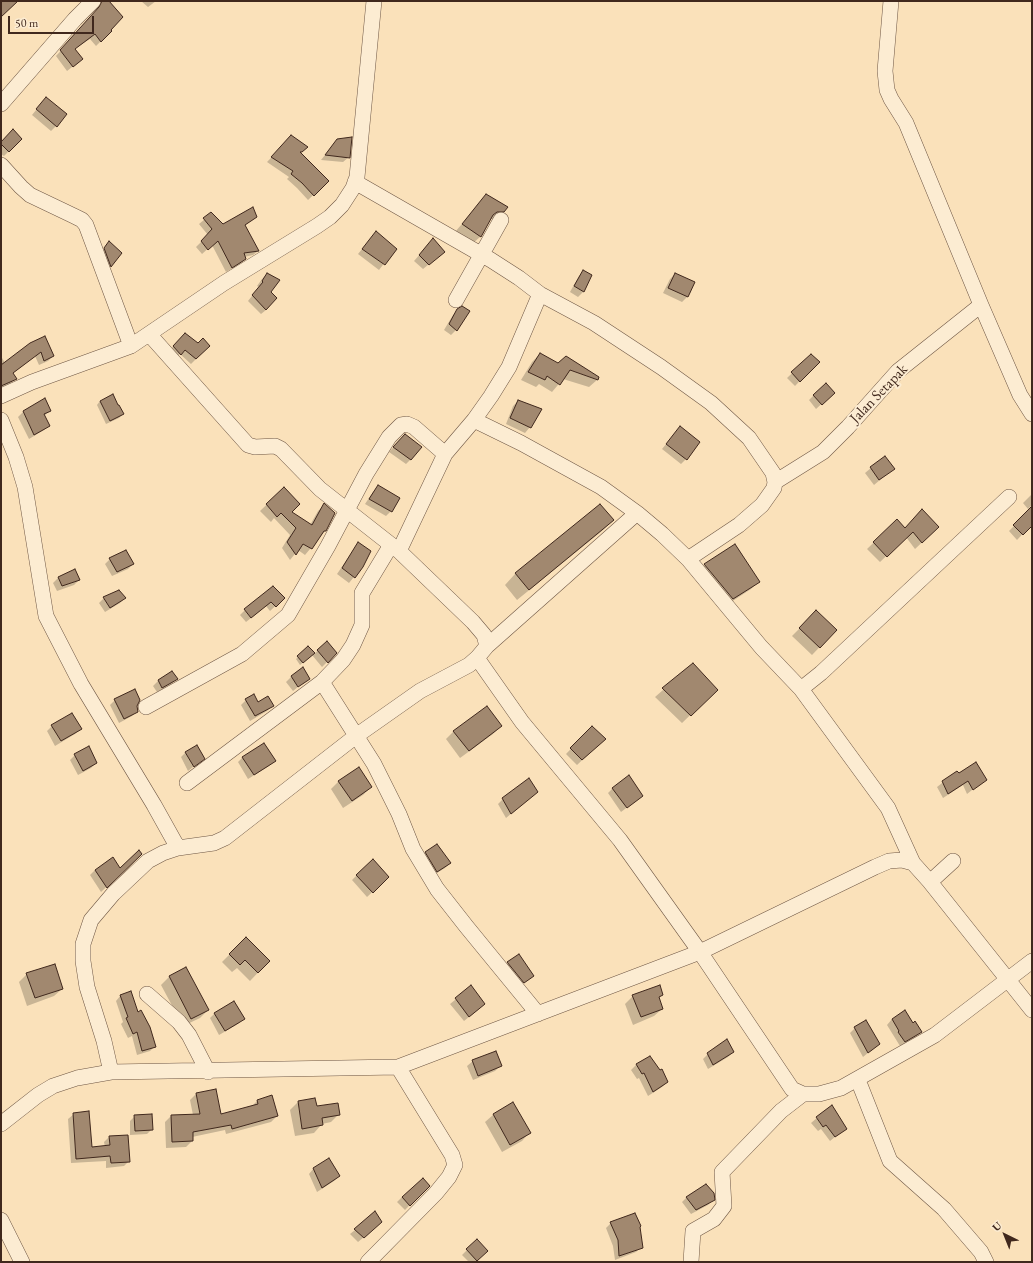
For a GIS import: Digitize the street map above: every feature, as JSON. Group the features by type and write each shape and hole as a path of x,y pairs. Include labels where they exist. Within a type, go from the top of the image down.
{"street":[{"path":"1,104 93,1"},
{"path":"1,396 32,382 131,346 224,283 330,217 342,206 355,182 358,166 374,1"},
{"path":"890,6 885,71 891,99 906,124 1020,395 1032,414"},
{"path":"1,165 17,183 30,194 82,220 86,225 131,346"},
{"path":"355,182 481,254 519,278 540,294 594,323 661,367 711,403 749,438 773,473 775,482 774,488 762,505 739,525 688,559"},
{"path":"456,300 500,220"},
{"path":"187,783 322,682 343,660 353,645 362,625 362,593 395,548 445,454 474,420 509,367 540,294"},
{"name":"Jalan Setapak","path":"775,482 823,452 848,427 898,371 981,305"},
{"path":"149,334 248,445 255,447 275,446 281,449 320,489 346,511 395,548 473,622 484,635 487,646"},
{"path":"1,420 16,457 25,487 46,616 81,684 154,805 178,848"},
{"path":"474,420 601,487 637,513 688,559 761,646 801,689 888,808 911,856 1032,1010"},
{"path":"146,707 242,654 288,615 366,474 389,437 401,425 407,424 414,427 445,454"},
{"path":"801,689 821,673 1009,497"},
{"path":"111,1072 105,1046 87,988 83,961 83,944 91,920 113,894 148,861 163,853 178,848 214,843 225,838 356,736 420,691 468,665 477,658 487,646 637,513"},
{"path":"477,658 526,728 620,840 700,952 792,1089 803,1094 819,1094 842,1088 858,1080 935,1035 1032,961"},
{"path":"322,682 374,764 399,814 413,849 437,889 538,1014"},
{"path":"1,1124 38,1095 53,1086 77,1078 111,1072 208,1072 398,1067 700,952 875,867 911,856"},
{"path":"930,882 953,861"},
{"path":"147,994 179,1022 189,1035 208,1072"},
{"path":"368,1262 436,1193 449,1177 455,1165 452,1156 398,1067"},
{"path":"858,1080 890,1161 944,1209 981,1252 986,1262"},
{"path":"691,1262 693,1231 714,1219 724,1206 722,1172 781,1111 803,1094"},
{"path":"1,1220 22,1262"}],"building":[{"path":"1,1 18,1 1,17"},
{"path":"102,1 109,1 123,17 101,42 95,34 75,49 83,59 73,67 60,50 99,7"},
{"path":"46,97 67,114 57,127 36,109"},
{"path":"13,129 22,139 9,152 1,144 1,142"},
{"path":"291,135 308,147 300,152 329,181 314,196 291,174 293,171 271,157"},
{"path":"352,137 350,158 325,155 337,139"},
{"path":"486,194 508,207 504,212 497,212 493,215 481,237 462,224"},
{"path":"253,207 257,217 245,225 259,251 244,253 246,259 232,268 218,241 208,250 201,241 212,229 203,218 211,212 223,224"},
{"path":"376,231 397,249 385,265 362,249"},
{"path":"433,238 445,252 429,265 419,255"},
{"path":"109,241 122,253 111,267 104,248"},
{"path":"583,270 592,275 584,292 574,286"},
{"path":"267,273 280,280 271,292 277,298 266,310 252,295 263,282 262,281"},
{"path":"675,273 695,282 688,297 668,288"},
{"path":"462,306 470,311 457,331 449,324 457,309"},
{"path":"185,333 198,343 203,338 210,346 196,359 185,350 181,355 173,346"},
{"path":"45,336 54,356 44,361 41,352 13,373 17,379 1,386 1,365 30,343"},
{"path":"540,353 558,363 566,356 599,377 598,380 570,370 560,385 547,376 545,380 528,372"},
{"path":"811,354 820,362 800,382 791,372"},
{"path":"826,383 835,393 822,405 813,395"},
{"path":"113,394 124,414 110,421 100,401"},
{"path":"45,398 51,411 44,414 50,426 34,435 23,411"},
{"path":"518,400 542,409 531,428 510,418"},
{"path":"680,426 700,442 687,460 666,444"},
{"path":"405,434 422,447 411,460 393,447"},
{"path":"885,456 895,469 879,480 870,467"},
{"path":"378,485 400,498 392,512 369,499"},
{"path":"284,487 300,504 292,512 312,525 324,503 335,513 326,531 324,531 312,549 303,544 296,555 287,542 296,528 281,513 277,517 266,504"},
{"path":"600,504 614,520 529,590 515,573"},
{"path":"1032,506 1032,526 1023,535 1013,525"},
{"path":"922,509 939,527 922,543 913,532 887,557 873,542 897,519 905,528"},
{"path":"358,542 371,551 363,567 355,578 342,568"},
{"path":"735,544 760,582 733,599 704,564"},
{"path":"126,550 134,564 117,572 109,558"},
{"path":"75,569 80,580 62,586 58,577"},
{"path":"273,586 285,598 276,607 271,602 251,618 244,609"},
{"path":"119,590 126,598 110,608 103,597"},
{"path":"816,610 837,630 820,648 799,628"},
{"path":"327,641 337,653 328,663 317,650"},
{"path":"308,646 315,653 303,663 297,656"},
{"path":"693,663 718,690 691,716 662,688"},
{"path":"303,667 310,679 298,687 291,676"},
{"path":"172,671 178,679 162,688 158,680"},
{"path":"135,689 140,700 137,706 138,712 124,719 114,699"},
{"path":"254,694 258,702 268,696 274,706 255,716 245,699"},
{"path":"487,706 502,726 469,751 453,731"},
{"path":"72,713 82,729 61,741 51,725"},
{"path":"592,726 606,739 582,760 570,748"},
{"path":"264,743 276,761 254,775 242,757"},
{"path":"197,745 205,759 194,767 185,752"},
{"path":"89,746 97,763 83,771 74,754"},
{"path":"976,762 987,780 973,790 968,781 948,794 942,781 957,771 959,773"},
{"path":"359,767 372,787 352,801 338,781"},
{"path":"629,775 643,796 627,808 612,788"},
{"path":"529,778 538,792 511,814 502,798"},
{"path":"437,844 451,863 437,872 425,852"},
{"path":"139,850 142,854 107,888 95,870 113,857 120,868"},
{"path":"373,859 389,877 373,893 356,875"},
{"path":"246,937 270,961 258,973 245,960 240,965 229,954"},
{"path":"519,954 534,976 524,983 507,962"},
{"path":"55,964 63,989 35,998 26,973"},
{"path":"186,967 209,1010 191,1019 169,976"},
{"path":"471,985 485,1004 469,1017 455,998"},
{"path":"660,985 663,995 659,997 663,1009 641,1017 632,995"},
{"path":"131,991 138,1012 141,1010 150,1027 156,1047 142,1051 137,1032 133,1034 126,1018 128,1017 120,995"},
{"path":"234,1001 245,1019 225,1031 214,1013"},
{"path":"905,1010 913,1023 915,1021 922,1032 905,1042 892,1019"},
{"path":"866,1020 880,1044 868,1053 854,1027"},
{"path":"727,1039 734,1052 713,1065 707,1053"},
{"path":"496,1051 502,1066 478,1076 472,1060"},
{"path":"650,1056 660,1070 662,1069 668,1082 653,1092 644,1073 642,1074 636,1064"},
{"path":"216,1089 221,1114 258,1104 257,1100 272,1095 278,1116 232,1129 231,1125 193,1132 193,1141 172,1142 171,1115 200,1114 196,1093"},
{"path":"315,1098 317,1106 338,1103 340,1115 322,1118 323,1125 302,1129 298,1101"},
{"path":"513,1102 531,1133 510,1145 493,1114"},
{"path":"832,1105 847,1129 835,1137 826,1125 823,1127 816,1117"},
{"path":"89,1111 92,1147 110,1145 109,1136 128,1135 130,1162 111,1163 110,1156 76,1159 73,1113"},
{"path":"152,1114 153,1130 135,1131 134,1115"},
{"path":"329,1158 340,1176 322,1188 313,1168"},
{"path":"423,1178 430,1186 410,1206 402,1197"},
{"path":"706,1184 714,1193 715,1200 696,1210 686,1197"},
{"path":"375,1211 382,1222 364,1238 354,1229"},
{"path":"635,1213 641,1226 643,1248 619,1256 618,1240 610,1222"},
{"path":"477,1239 488,1251 477,1261 466,1249"}]}
